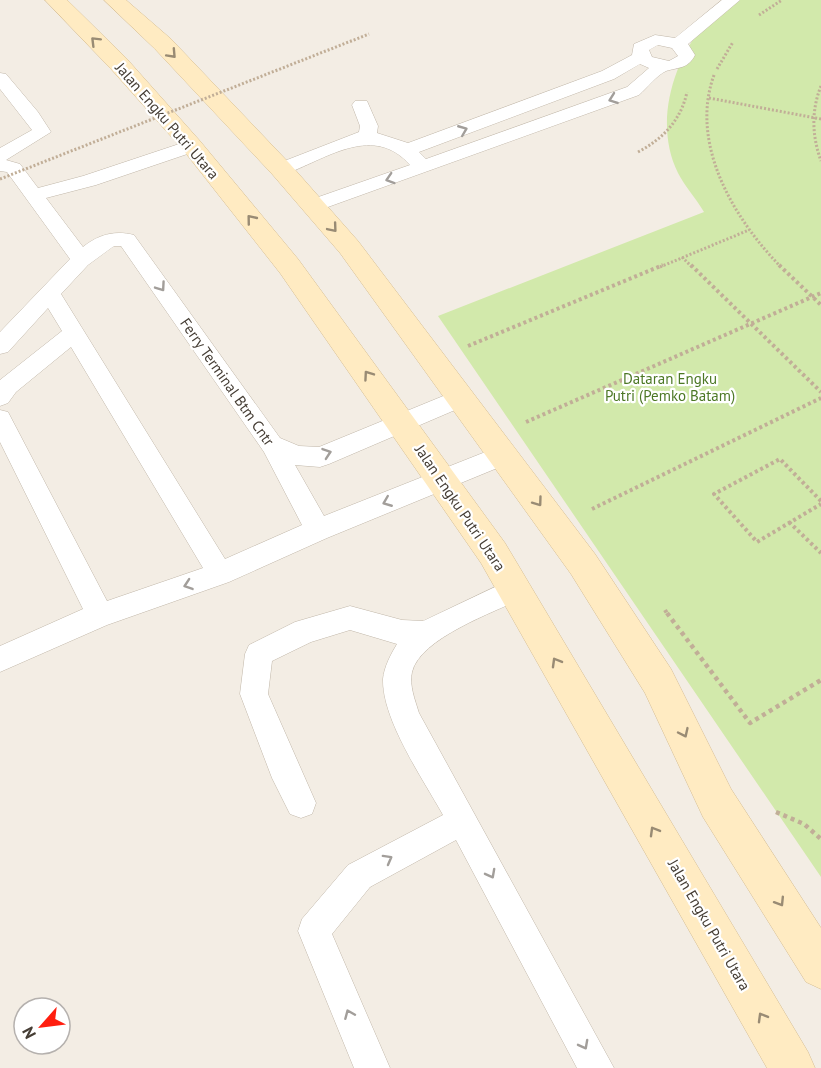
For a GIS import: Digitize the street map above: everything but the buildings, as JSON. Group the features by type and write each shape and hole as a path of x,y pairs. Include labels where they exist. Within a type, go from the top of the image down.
{"main road":[{"name":"Jalan Engku Putri Utara","path":"55,0 119,64 192,146 289,267 493,553 792,1068"},
{"path":"114,0 163,44 314,206 349,247 461,398 517,443 583,564 658,681 717,803 821,967"}],"lane":[{"path":"677,44 732,0"},
{"path":"663,40 677,44 686,51 686,59 676,65 661,66 641,57 640,48 649,41 663,40"},
{"path":"408,150 608,75 641,57"},
{"path":"314,206 633,92 661,66"},
{"path":"0,78 32,116 42,132 3,167 34,195 81,260 0,346"},
{"path":"361,105 369,126 363,138"},
{"path":"281,170 363,138 379,139 408,150 423,168"},
{"path":"34,195 89,181 192,146"},
{"name":"Ferry Terminal Btm Cntr","path":"81,260 102,243 112,239 127,240 272,445 318,530"},
{"path":"50,293 220,574"},
{"path":"0,397 8,386 74,333"},
{"path":"272,445 297,456 321,457 461,398"},
{"path":"0,419 100,615"},
{"path":"0,659 100,615 220,574 318,530 442,480 517,443"},
{"path":"514,590 425,633 405,654 398,671 399,695 406,718 596,1068"},
{"path":"301,803 283,767 254,694 259,654 305,631 350,618 402,633 425,633"},
{"path":"372,1068 314,931 358,876 432,835 463,822"}],"path":[{"path":"758,17 782,0"},
{"path":"3,167 369,34"},
{"path":"734,41 726,50 712,79 707,113 711,150 726,192 749,230 792,279 821,305"},
{"path":"821,86 813,118 817,151 821,160"},
{"path":"709,98 821,119"},
{"path":"471,356 465,347 749,230"},
{"path":"682,257 821,392"},
{"path":"517,443 524,423 821,293"},
{"path":"590,511 821,398"},
{"path":"780,459 821,502 757,542 714,494 780,459"},
{"path":"583,502 597,520"},
{"path":"789,522 821,553"},
{"path":"660,603 750,723 821,680"}],"green space":[{"name":"Dataran Engku Putri (Pemko Batam)","path":"732,0 821,0 821,877 438,316 704,212 678,173 667,135 667,115 675,76 683,57 707,21"}]}
